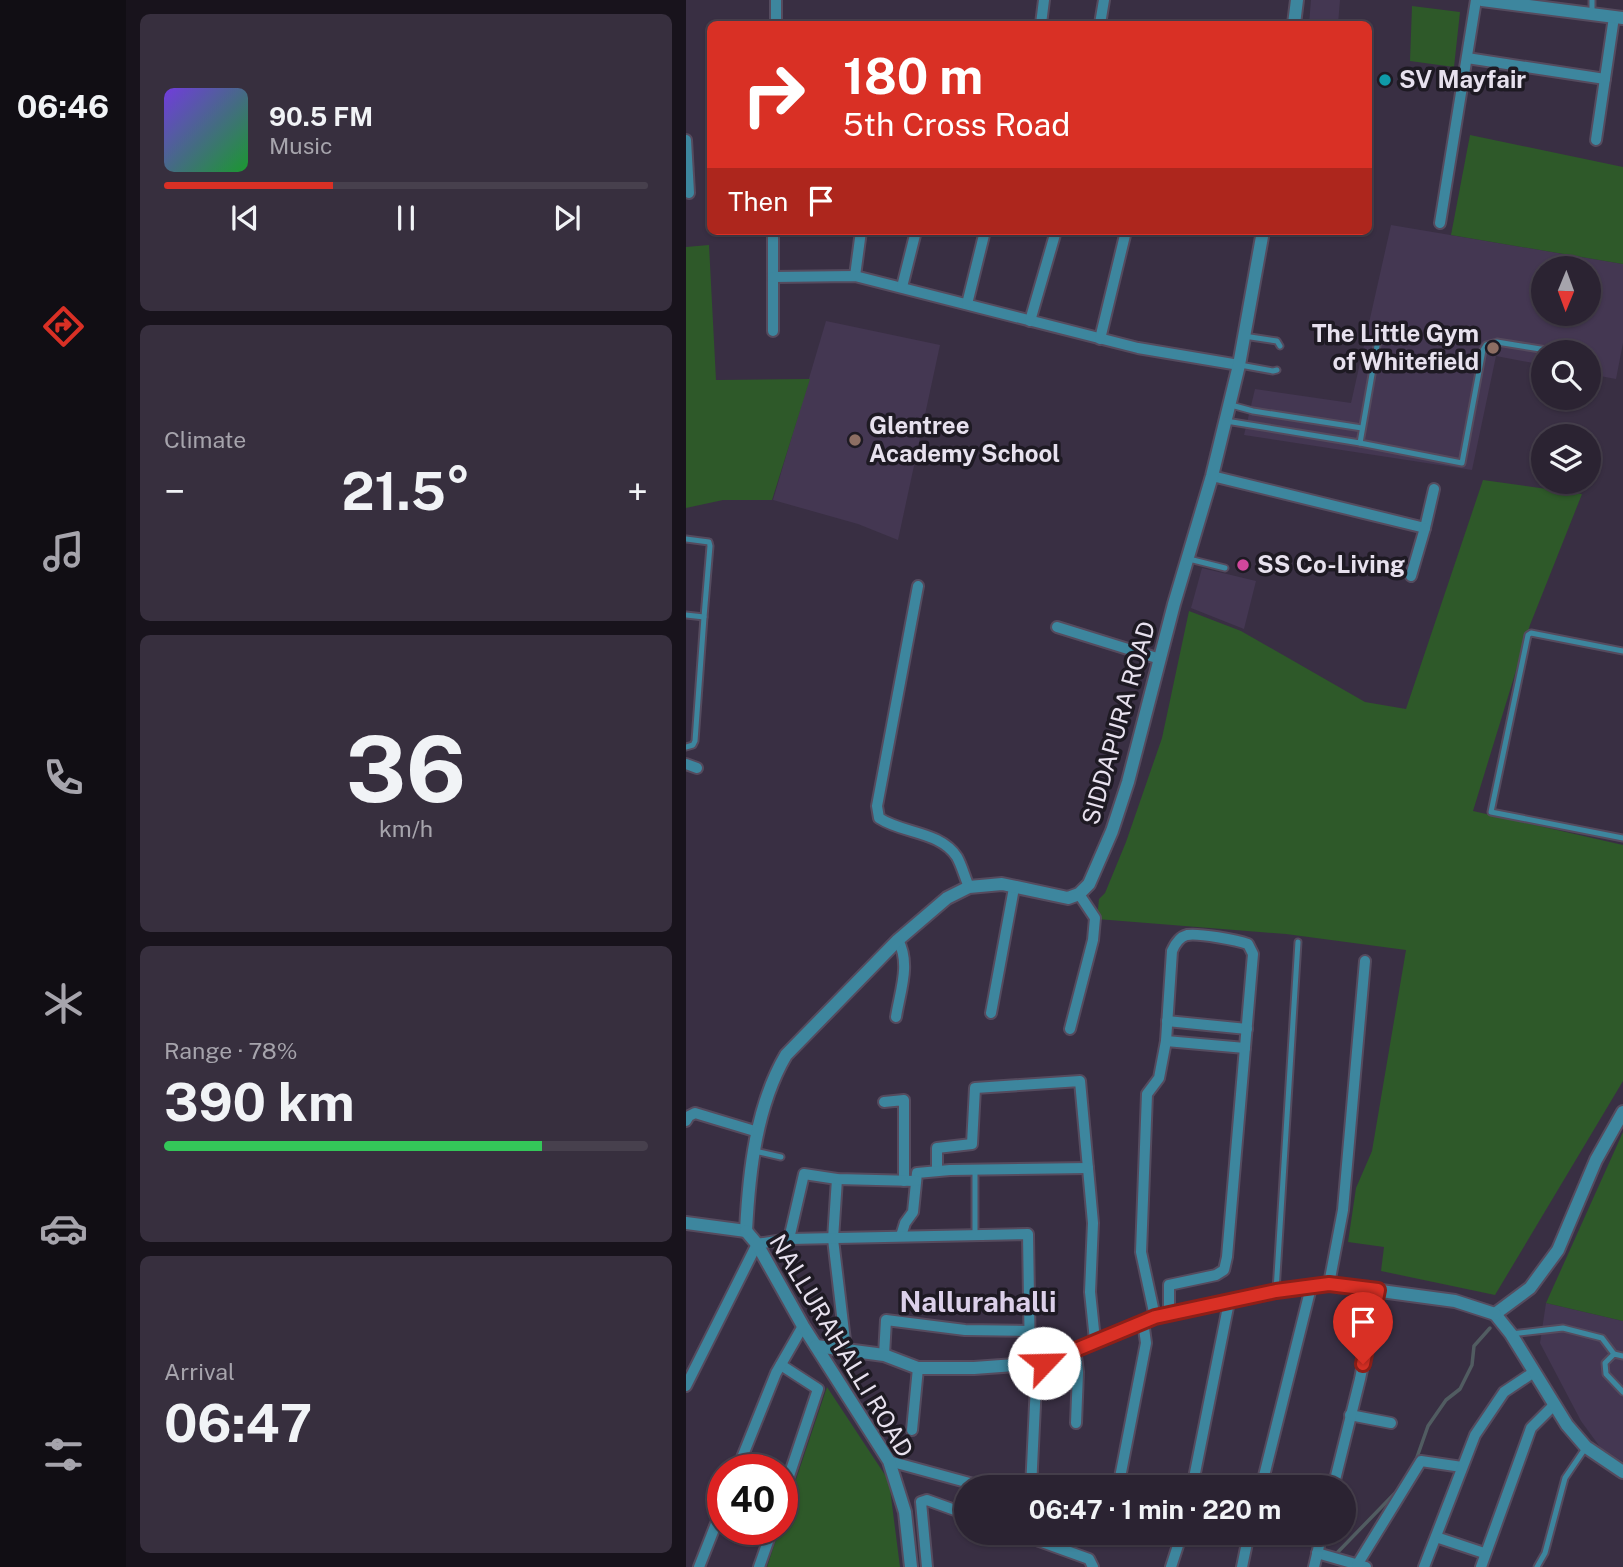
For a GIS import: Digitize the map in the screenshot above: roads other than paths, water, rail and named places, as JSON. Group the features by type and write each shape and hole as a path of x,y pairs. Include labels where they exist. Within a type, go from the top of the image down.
{"street":[{"path":"776,0 776,21"},
{"path":"1041,21 1044,0"},
{"path":"1100,21 1104,0"},
{"path":"1294,21 1297,0"},
{"path":"1440,223 1476,0"},
{"path":"1482,0 1618,18 1596,140"},
{"path":"1467,58 1605,79"},
{"path":"686,140 689,193"},
{"path":"773,235 773,331"},
{"path":"855,276 860,235"},
{"path":"902,287 915,235"},
{"path":"967,304 984,235"},
{"path":"1030,321 1055,235"},
{"path":"1100,339 1125,235"},
{"name":"SIDDAPURA ROAD","path":"1079,894 1089,884 1112,831 1128,782 1226,421 1262,235"},
{"path":"773,277 855,276 1138,348 1239,365"},
{"path":"1212,476 1425,528"},
{"path":"1411,576 1434,489"},
{"path":"918,586 877,806 879,818 889,825 918,833 948,846 958,859 970,887"},
{"path":"1057,627 1160,659"},
{"path":"686,1223 746,1231 755,1152 765,1098 786,1055 898,940 947,898 970,887 1002,884 1068,898 1079,894 1095,918 1093,940 1070,1028"},
{"path":"991,1013 1014,888"},
{"path":"1121,1475 1149,1319 1141,1252 1147,1094 1159,1078 1166,1041 1172,951 1178,940 1186,935 1238,940 1248,944 1253,954 1227,1257 1224,1270 1216,1275 1169,1285 1169,1314"},
{"path":"896,1017 905,963 905,953 898,940"},
{"path":"1329,1284 1343,1210 1365,961"},
{"path":"1167,1021 1247,1029"},
{"path":"1166,1041 1245,1048"},
{"path":"937,1171 937,1148 972,1144 975,1088 1080,1081 1093,1223 1090,1292 1095,1340"},
{"path":"884,1102 904,1100 904,1181"},
{"path":"686,1121 695,1112 758,1132"},
{"path":"1495,1314 1530,1288 1558,1250 1597,1160 1623,1112"},
{"path":"901,1236 905,1223 913,1212 918,1173 1088,1168"},
{"path":"789,1239 804,1174 837,1179 916,1181"},
{"path":"837,1179 833,1239 846,1349"},
{"name":"NALLURAHALLI ROAD","path":"746,1231 757,1244 803,1326 889,1461 905,1512 911,1567"},
{"path":"686,1386 757,1244 789,1239 1028,1234 1030,1331 1034,1364 1031,1475"},
{"path":"816,1346 884,1355 918,1368 1034,1364 1044,1363 1149,1319 1276,1291 1329,1284 1455,1301 1495,1314 1511,1334 1567,1425 1586,1447 1623,1472"},
{"path":"1264,1475 1311,1287"},
{"path":"1336,1475 1360,1379 1378,1290"},
{"path":"1195,1475 1229,1302"},
{"path":"884,1355 886,1320 965,1330 1030,1331"},
{"path":"744,1454 780,1365 803,1326"},
{"path":"1075,1349 1078,1372 1076,1423"},
{"path":"780,1365 818,1389 796,1454"},
{"path":"912,1430 918,1368"},
{"path":"1424,1567 1475,1435 1504,1392 1534,1372"},
{"path":"1480,1567 1531,1428 1554,1405"},
{"path":"1350,1415 1391,1423"},
{"path":"889,1461 954,1479"},
{"path":"1317,1553 1362,1566 1421,1461 1462,1467"},
{"path":"927,1567 920,1503 924,1500 954,1510"},
{"path":"905,1512 921,1512"},
{"path":"1436,1537 1485,1553"},
{"path":"699,1567 708,1545"},
{"path":"759,1567 767,1545"},
{"path":"1050,1545 1089,1559 1093,1567"},
{"path":"1171,1567 1178,1545"},
{"path":"1242,1567 1246,1545"},
{"path":"1314,1567 1319,1545"}],"lane":[{"path":"1592,0 1592,14"},
{"path":"1244,336 1277,341 1280,346"},
{"path":"1360,443 1378,340"},
{"path":"1226,421 1462,463 1483,350 1486,345 1497,341 1531,347"},
{"path":"1239,365 1277,370"},
{"path":"1229,404 1253,411 1363,428"},
{"path":"686,539 705,540 710,546 695,741 693,745 686,747"},
{"path":"1189,559 1225,568"},
{"path":"686,615 704,617"},
{"path":"1623,651 1531,633 1528,635 1491,812 1623,838"},
{"path":"1276,1291 1298,942"},
{"path":"755,1152 781,1157"},
{"path":"975,1170 975,1235"},
{"path":"1511,1334 1563,1328 1602,1338 1614,1354 1623,1356"},
{"path":"1614,1354 1605,1363 1606,1374 1623,1392"},
{"path":"1537,1567 1545,1553 1565,1478 1586,1447"}],"waterway":[{"path":"1416,1460 1428,1426 1446,1400 1460,1389 1472,1365 1474,1346 1490,1328"},
{"path":"1335,1555 1398,1490"}],"place":[{"name":"SV Mayfair","path":"1385,80"},
{"name":"The Little Gym of Whitefield","path":"1493,348"},
{"name":"Glentree Academy School","path":"855,440"},
{"name":"SS Co-Living","path":"1243,565"}],"district":[{"name":"Nallurahalli","path":"978,1302"}]}
